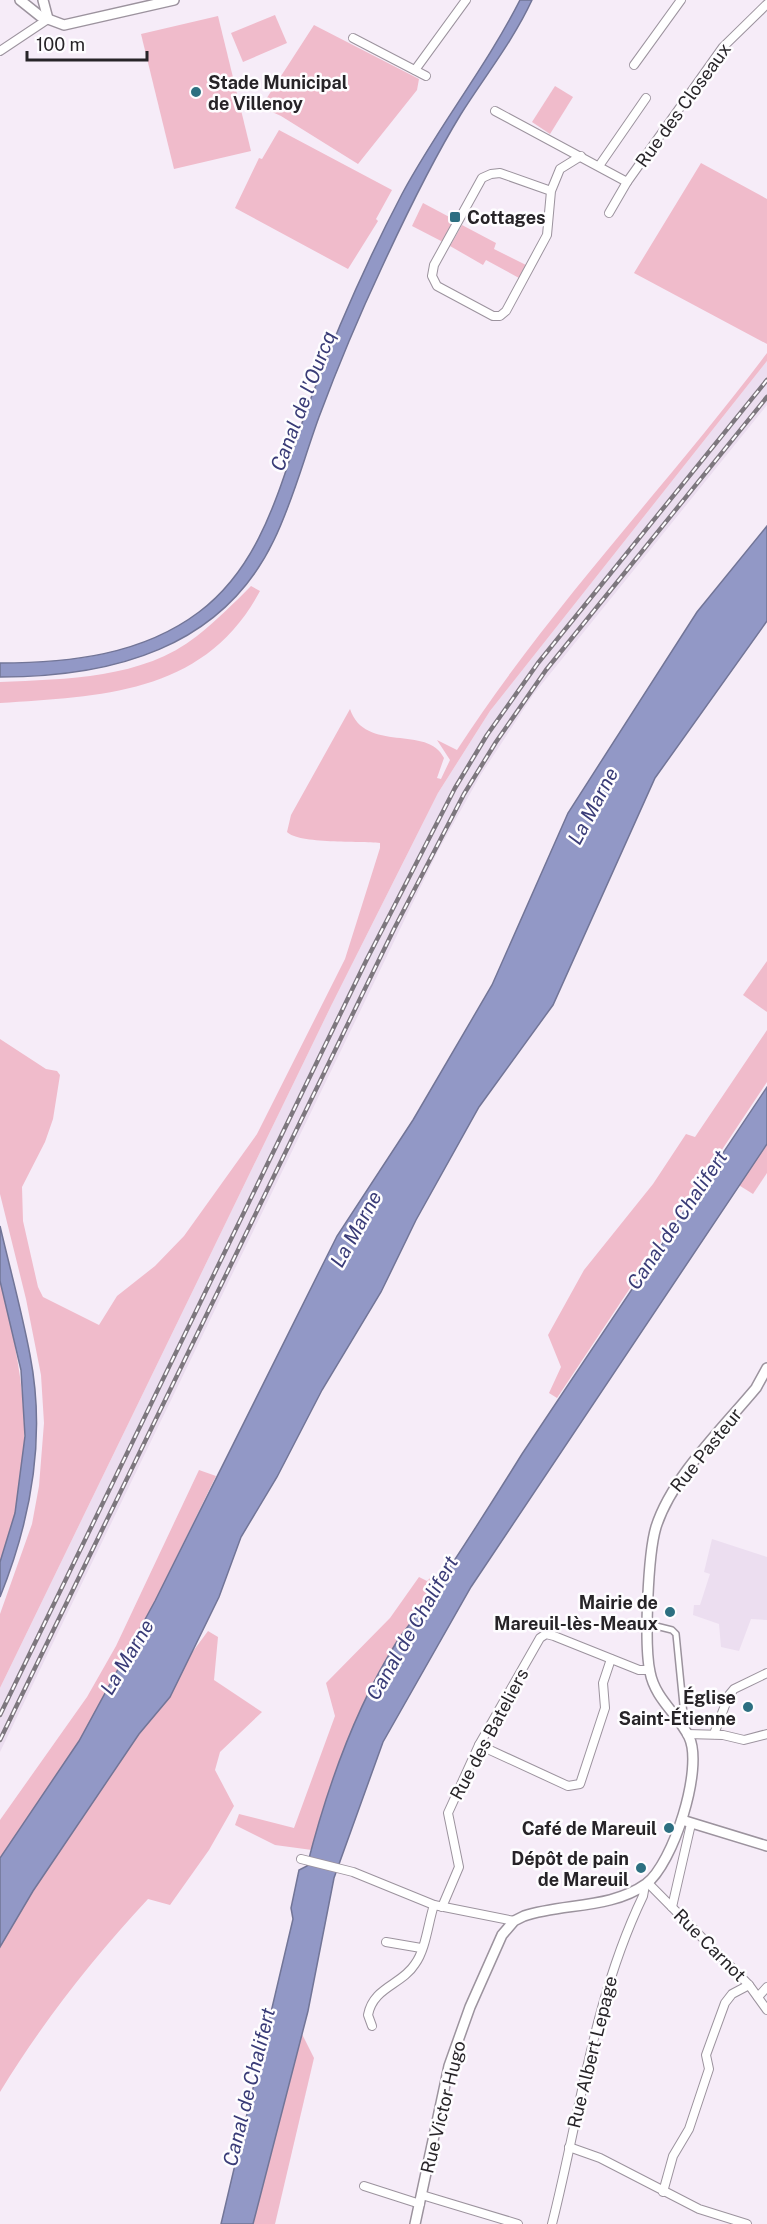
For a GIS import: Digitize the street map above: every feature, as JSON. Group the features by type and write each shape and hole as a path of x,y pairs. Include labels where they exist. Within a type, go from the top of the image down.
{"street":[{"path":"20,0 60,25 70,25 174,0"},
{"path":"44,0 48,19"},
{"path":"415,70 466,0"},
{"path":"634,65 681,0"},
{"name":"Rue des Closeaux","path":"609,213 627,182 723,47 767,4"},
{"path":"0,51 48,19"},
{"path":"353,38 426,76"},
{"name":"Rue des Closeaux","path":"599,166 646,98"},
{"name":"Rue des Closeaux","path":"495,111 627,182"},
{"path":"551,190 500,173 482,178 434,265 432,276 437,286 493,316 500,316 506,311 547,235 551,190 560,169 581,156"},
{"name":"Rue Pasteur","path":"687,1734 656,1691 650,1670 648,1624 652,1546 656,1528 669,1495 756,1388 767,1368"},
{"path":"648,1624 672,1630 676,1634 684,1715"},
{"name":"Rue des Bateliers","path":"442,1907 459,1867 448,1813 479,1745 540,1638 546,1634 611,1659"},
{"path":"479,1745 568,1786 580,1784 605,1708 603,1683 611,1659 639,1670 650,1670"},
{"path":"714,1734 729,1695 734,1689 767,1673"},
{"path":"672,1907 690,1788 692,1746 687,1734 714,1734 744,1740 767,1734"},
{"path":"686,1822 767,1846"},
{"path":"301,1859 347,1870 434,1905 514,1921 537,1911 612,1899 646,1884 664,1864 686,1822"},
{"name":"Rue Carnot","path":"646,1884 749,1984 767,2010"},
{"name":"Rue Albert Lepage","path":"552,2224 612,1970 646,1884"},
{"path":"372,2026 369,2007 381,1990 406,1975 416,1963 434,1905"},
{"name":"Rue Victor Hugo","path":"415,2224 449,2066 493,1953 502,1935 514,1921"},
{"path":"387,1942 421,1948"},
{"path":"663,2192 673,2156 689,2129 706,2079 709,2069 706,2055 725,2003 732,1994 749,1984"},
{"path":"758,1997 767,1987"},
{"path":"569,2147 600,2158 699,2209 747,2224"},
{"path":"364,2186 518,2224"}],"shaded area":[{"path":"275,15 287,43 243,62 231,33"},
{"name":"Stade Municipal de Villenoy","path":"218,16 251,151 174,169 141,34"},
{"path":"314,25 419,79 417,90 358,164 281,116 261,107"},
{"path":"555,86 573,97 550,134 532,122"},
{"path":"279,130 392,190 376,219 378,221 348,269 235,208 259,158 262,159"},
{"path":"701,163 767,199 767,344 634,273"},
{"path":"423,203 455,220 443,242 412,226"},
{"path":"462,225 496,243 494,249 526,265 519,278 486,260 483,265 450,246"},
{"path":"767,353 767,361 490,711 438,793 332,1004 0,1688 0,1614 32,1524 39,1486 44,1423 41,1375 26,1299 0,1194 0,1039 46,1069 57,1071 60,1075 53,1119 45,1142 22,1187 23,1221 38,1287 43,1297 99,1325 117,1296 155,1266 184,1236 257,1134 345,959 380,843 316,840 293,836 287,832 291,815 350,709 358,723 369,731 425,742 436,748 444,758 437,778 441,779 450,760 437,740 457,750 530,647 569,597"},
{"path":"767,361 767,405 533,695 480,776 438,851 0,1752 0,1688 332,1004 438,793 490,711"},
{"path":"251,586 260,591 237,625 211,651 181,670 148,683 113,692 0,703 0,682 51,680 103,674 153,661 197,636"},
{"path":"767,961 767,1012 743,995"},
{"path":"767,1030 767,1082 557,1398 549,1393 561,1367 548,1335 584,1270 653,1184 686,1134 695,1137"},
{"path":"767,1138 767,1173 753,1194 737,1184"},
{"path":"0,1281 16,1352 21,1387 24,1456 20,1490 12,1526 0,1562"},
{"path":"199,1470 216,1476 155,1601 79,1741 0,1858 0,1820 87,1697 116,1646"},
{"path":"712,1539 767,1557 767,1620 751,1619 739,1651 721,1647 719,1624 693,1615 694,1605 700,1605 710,1574 704,1572"},
{"path":"432,1576 445,1584 312,1850 275,1845 235,1825 239,1814 294,1828 335,1716 326,1683 390,1618 419,1577 427,1581"},
{"path":"208,1631 218,1637 214,1680 262,1712 220,1752 215,1770 234,1806 209,1850 170,1905 148,1899 128,1921 51,2016 0,2092 0,1947 58,1845 142,1720"},
{"path":"302,2034 314,2058 275,2224 253,2224"}],"water":[{"path":"520,0 532,0 508,44 450,133 419,189 391,248 334,379 281,525 252,577 225,607 194,631 159,649 122,662 82,671 42,676 0,677 0,663 52,661 104,654 154,638 177,627 199,612 222,591 242,567 270,514 321,372 377,244 416,169 507,25"},
{"name":"La Marne","path":"767,526 767,621 655,778 553,1005 479,1107 416,1220 381,1292 322,1390 277,1477 241,1537 219,1597 170,1697 139,1734 33,1891 0,1947 0,1858 79,1741 155,1601 337,1236 413,1120 492,985 568,813 697,612"},
{"name":"Canal de Chalifert","path":"767,1087 767,1144 471,1587 383,1742 334,1878 308,2011 253,2224 221,2224 293,1919 291,1908 299,1870 307,1866 343,1751 367,1695 396,1643 426,1603 522,1454"},
{"path":"0,1226 30,1355 35,1386 36,1447 33,1478 20,1538 0,1597 0,1562 15,1513 25,1436 21,1370 0,1281"}],"railway":[{"path":"0,1715 367,959 455,788 487,735 538,663 767,380"},
{"path":"0,1740 394,929 464,794 496,742 546,670 767,397"}],"place":[{"name":"Stade Municipal de Villenoy","path":"196,92"},
{"name":"Cottages","path":"455,217"},
{"name":"Mairie de Mareuil-lès-Meaux","path":"670,1612"},
{"name":"Église Saint-Étienne","path":"748,1707"},
{"name":"Café de Mareuil","path":"669,1828"},
{"name":"Dépôt de pain de Mareuil","path":"641,1868"}],"water label":[{"name":"Canal de l'Ourcq","path":"303,401"}]}
